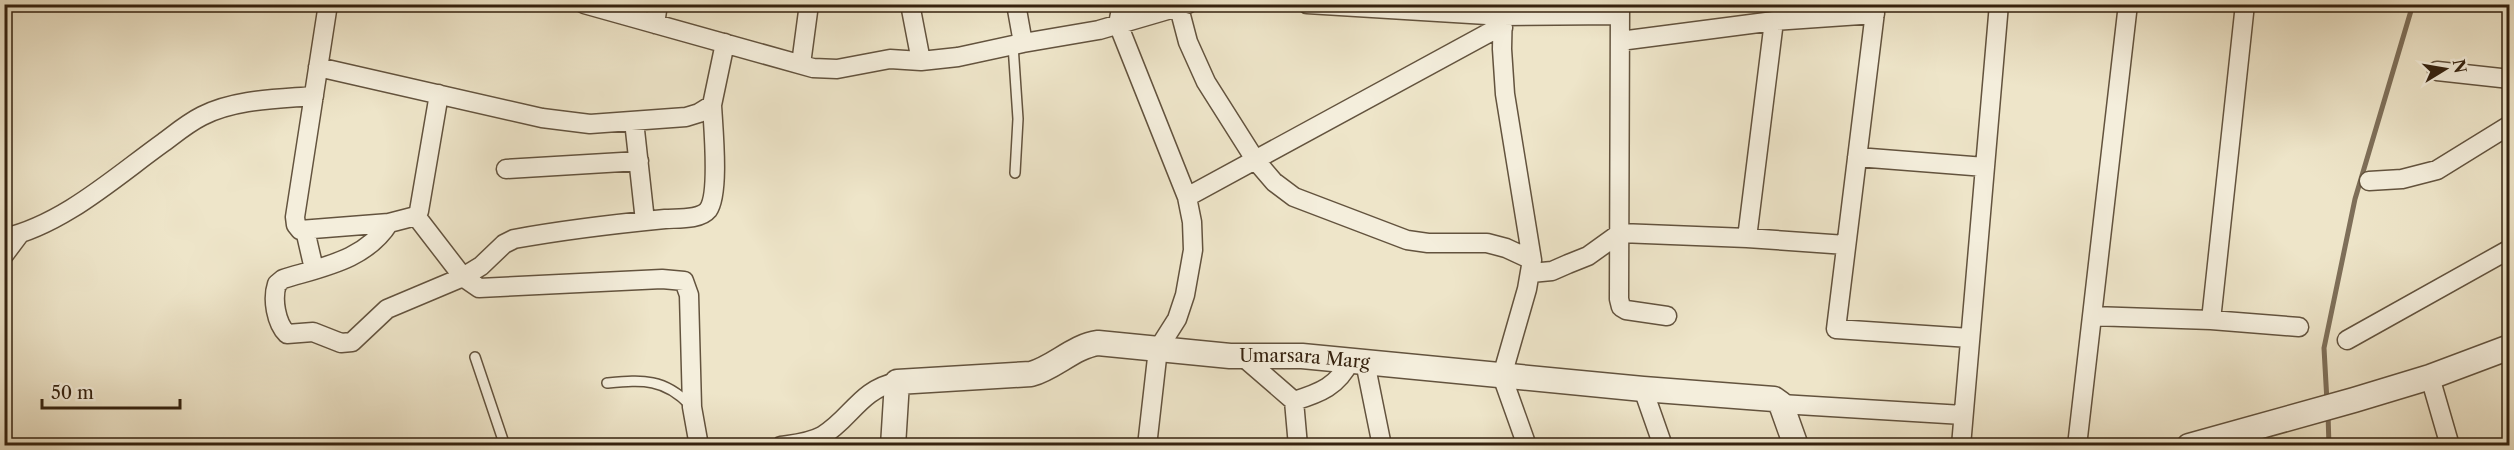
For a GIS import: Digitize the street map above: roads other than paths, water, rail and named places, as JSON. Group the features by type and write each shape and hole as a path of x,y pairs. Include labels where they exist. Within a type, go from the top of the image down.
{"street":[{"path":"328,4 296,217 296,225 300,230 389,223 416,216 420,211 440,94"},
{"path":"585,4 801,64 837,69 890,59 921,61 958,57 1099,30 1181,5 1188,42 1206,82 1256,160 1274,182 1294,197 1407,240 1428,243 1487,243 1506,248 1531,266 1552,271 1588,256 1620,233 1846,245"},
{"path":"655,24 658,4"},
{"path":"801,64 808,4"},
{"path":"910,4 921,61"},
{"path":"1016,4 1018,44"},
{"path":"1122,4 1118,24 1187,197 1192,222 1193,250 1185,295 1177,319 1158,349 1147,446"},
{"path":"1307,4 1503,16 1620,10 1619,299 1621,307 1626,310 1667,316"},
{"path":"1961,446 1999,4"},
{"path":"2077,446 2128,4"},
{"path":"2211,320 2246,4"},
{"path":"1620,41 1875,9 1836,329 1970,338"},
{"path":"1187,197 1494,30 1503,16"},
{"path":"1503,16 1505,94 1531,266 1502,376 1527,446"},
{"path":"1747,238 1774,21"},
{"path":"389,223 381,235 366,249 283,279 277,284 275,302 281,328 287,334 320,333 347,344 352,342 392,306 463,277 481,266 504,244 513,239 698,216 707,212 712,203 715,186 712,105 725,43"},
{"path":"318,67 562,120 590,124 686,117 699,113 712,105"},
{"path":"2437,71 2510,80"},
{"path":"4,255 12,237 48,221 79,202 203,115 258,101 314,96"},
{"path":"634,121 645,221"},
{"path":"2369,182 2402,179 2437,170 2510,125"},
{"path":"1857,157 1984,167"},
{"path":"506,169 639,161"},
{"path":"416,216 463,277 479,288 662,279 684,281 689,295 692,407 699,446"},
{"path":"305,230 314,269"},
{"path":"2348,340 2510,249"},
{"path":"2092,316 2211,320 2299,327"},
{"name":"Umarsara Marg","path":"897,382 1031,374 1043,371 1091,344 1242,356 1287,355 1358,361 1643,390 1774,399 1781,404"},
{"path":"2189,446 2430,377 2510,347"},
{"path":"1242,356 1294,401 1298,446"},
{"path":"1294,401 1323,392 1335,384 1358,361 1382,446"},
{"path":"2430,377 2450,446"},
{"path":"781,446 804,443 825,434 876,388 897,382 893,446"},
{"path":"1643,390 1663,446"},
{"path":"1796,446 1781,404 1963,415"}],"lane":[{"path":"1015,173 1018,44"},
{"path":"475,357 505,446"},
{"path":"608,383 637,381 659,384 679,393 692,407"}],"waterway":[{"path":"2327,402 2324,348 2355,199 2413,4"},
{"path":"2328,414 2329,446"}]}
